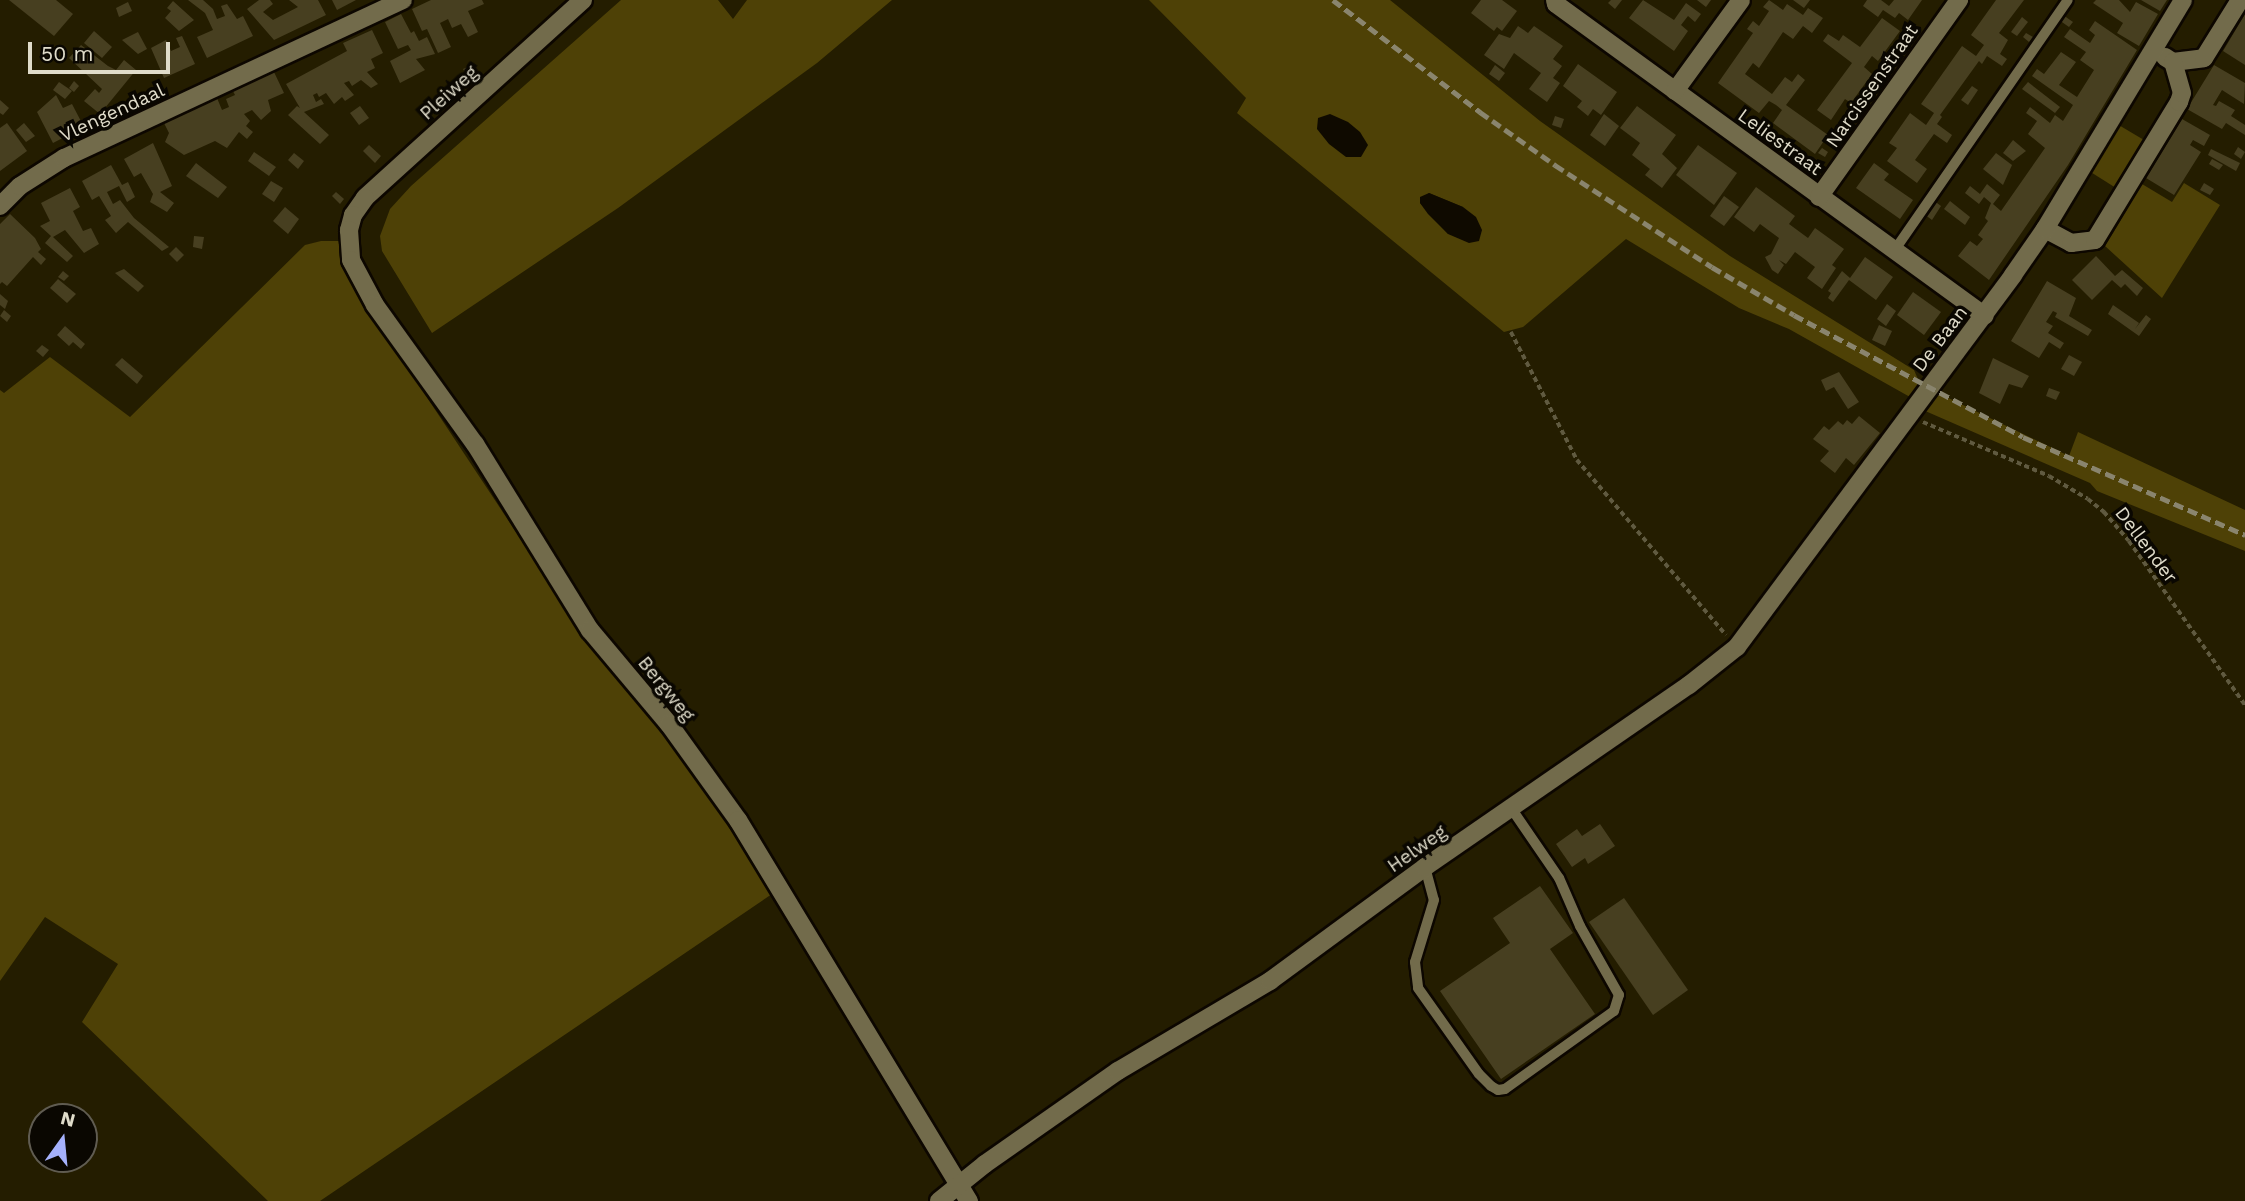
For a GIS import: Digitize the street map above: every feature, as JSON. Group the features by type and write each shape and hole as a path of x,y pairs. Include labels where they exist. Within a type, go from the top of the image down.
{"street":[{"name":"Vlengendaal","path":"0,206 20,187 64,158 403,0"},
{"name":"Pleiweg","path":"351,223 359,206 375,188 583,0"},
{"name":"Leliestraat","path":"1555,0 1556,4 1985,316"},
{"path":"1675,91 1741,0"},
{"name":"Narcissenstraat","path":"1819,197 1959,0"},
{"name":"De Baan","path":"1866,473 1985,316 2045,229 2183,0"},
{"path":"2153,50 2173,62 2204,58 2240,0"},
{"path":"2045,229 2071,243 2095,240 2179,102 2182,93 2173,62"},
{"name":"Bergweg","path":"351,223 347,238 351,260 375,305 475,444 590,630 669,724 737,820 970,1201"},
{"name":"Helweg","path":"939,1201 960,1183 1128,1065 1270,981 1425,867 1689,685 1737,647 1760,620 1866,473"}],"lane":[{"path":"1894,251 2068,0"},
{"path":"1425,867 1434,900 1415,962 1419,988 1479,1074 1491,1086 1498,1090 1505,1089 1614,1012 1619,995 1580,926 1559,878 1511,808"}],"path":[{"path":"1511,332 1577,460 1737,647"},
{"name":"Dellender","path":"1909,416 2049,476 2088,499 2104,512 2129,541 2245,705"}],"shaded area":[{"path":"621,0 718,0 733,19 747,0 892,0 817,63 618,208 432,333 382,251 380,236 390,209 411,186"},
{"path":"1149,0 1390,0 1540,121 1730,256 1914,370 1920,384 1910,397 1789,329 1739,308 1626,239 1523,327 1504,332 1237,113 1246,98","holes":["1429,193 1463,207 1448,234 1420,203"]},
{"path":"1330,114 1348,122 1360,132 1368,145 1361,157 1346,157 1329,144 1317,129 1318,118"},
{"path":"2117,124 2144,140 2146,149 2124,185 2116,188 2089,171"},
{"path":"2184,183 2220,205 2162,298 2105,246 2142,184 2172,202"},
{"path":"1429,193 1463,207 1476,217 1482,230 1479,241 1469,243 1448,234 1420,203 1420,197"},
{"path":"321,241 343,241 344,263 354,287 592,647 655,720 772,894 320,1201 268,1201 82,1022 118,964 45,917 0,981 0,390 4,393 50,357 130,417 305,245"},
{"path":"1936,392 2069,456 2078,432 2245,510 2245,551 2097,491 2090,483 1923,410"}],"building":[{"path":"9,0 56,0 73,14 54,36"},
{"path":"188,0 203,0 213,9 217,19 225,16 221,6 227,4 237,19 243,16 253,36 207,58 197,37 213,30 205,13"},
{"path":"259,0 270,0 273,4 263,12 273,20 298,7 289,0 318,0 326,15 274,40 247,9"},
{"path":"332,0 356,0 337,10"},
{"path":"431,0 482,0 484,4 468,11 478,32 468,37 461,24 452,28 448,19 440,23 451,47 438,53 427,29 422,31 412,9"},
{"path":"1481,0 1502,0 1517,11 1502,31 1497,27 1494,31 1471,13"},
{"path":"1611,0 1622,0 1615,9 1608,3"},
{"path":"1643,0 1674,20 1686,3 1701,14 1695,22 1688,16 1681,25 1688,31 1674,51 1629,18"},
{"path":"1697,0 1711,0 1706,7"},
{"path":"1769,0 1783,10 1787,4 1803,15 1808,8 1823,18 1812,33 1803,26 1793,39 1783,32 1759,68 1753,63 1745,74 1772,94 1785,77 1792,82 1798,74 1805,80 1786,105 1828,135 1815,154 1773,123 1782,110 1776,105 1769,101 1759,113 1718,83 1753,33 1747,29 1753,21 1759,26 1769,11 1763,7"},
{"path":"1793,0 1810,0 1804,8"},
{"path":"1867,0 1881,0 1889,6 1894,0 1922,0 1908,20 1899,13 1895,18 1883,10 1878,17 1863,6"},
{"path":"1996,0 2024,0 1999,33 2008,40 2000,54 2007,59 2002,66 1987,56 1982,64 1979,61 1940,115 1942,117 1937,124 1952,135 1947,143 1934,134 1915,160 1927,169 1917,183 1887,161 1897,148 1889,143 1910,113 1926,125 1934,113 1921,104 1962,46 1976,56 1984,45 1971,35"},
{"path":"2096,0 2119,0 2130,12 2136,2 2158,14 2139,46 2117,33 2123,23 2093,3"},
{"path":"2141,0 2167,0 2160,11"},
{"path":"173,1 194,20 179,31 165,18 171,11 167,8"},
{"path":"128,2 132,11 119,17 116,8"},
{"path":"401,14 411,33 414,31 419,41 427,37 435,54 416,59 425,70 400,83 390,61 411,50 408,45 398,49 385,22"},
{"path":"2245,14 2245,65 2223,51"},
{"path":"2063,15 2073,22 2069,27 2059,20"},
{"path":"2022,17 2028,22 2017,36 2011,32"},
{"path":"1882,18 1900,31 1878,61 1872,56 1864,67 1872,74 1851,103 1845,99 1831,120 1817,110 1852,63 1823,41 1828,34 1839,41 1843,35 1860,47"},
{"path":"2095,21 2137,50 2068,165 1989,280 1958,256 1970,241 1977,246 1983,239 1978,235 1988,221 1985,218 1991,203 1984,197 1979,204 1965,193 1970,186 1980,194 1987,184 2000,195 1993,204 2001,211 2045,148 2028,134 2037,121 2026,113 2030,107 2050,123 2055,115 2063,121 2073,105 2032,76 2037,69 2044,74 2061,52 2076,62 2059,85 2077,97 2094,70 2080,60 2086,52 2064,37 2070,29 2090,43 2095,35 2089,30"},
{"path":"1518,26 1528,33 1534,26 1563,46 1553,59 1562,66 1553,78 1560,83 1547,102 1529,89 1541,73 1514,53 1504,69 1484,55 1499,34 1510,38"},
{"path":"372,30 383,53 371,59 375,68 367,72 378,84 371,88 361,80 352,86 349,81 344,83 354,95 345,101 342,97 334,104 326,93 319,97 317,93 313,95 316,102 321,99 324,104 304,112 329,135 320,144 288,115 297,106 300,108 286,84 347,51 343,43"},
{"path":"94,31 112,47 102,58 84,43"},
{"path":"138,32 147,49 138,54 122,40"},
{"path":"2026,33 2033,37 2029,42 2023,37"},
{"path":"182,36 195,64 164,78 151,48 166,40 171,51 180,47 176,38"},
{"path":"81,45 116,70 124,60 136,70 100,114 84,101 95,89 99,93 102,89 69,58"},
{"path":"474,64 479,74 469,80 463,69"},
{"path":"1578,64 1617,92 1601,115 1593,109 1588,116 1577,107 1582,101 1563,86"},
{"path":"1495,65 1505,73 1499,81 1489,74"},
{"path":"2214,65 2245,83 2244,104 2222,90 2213,105 2216,106 2219,101 2235,110 2231,116 2245,125 2245,135 2226,123 2222,129 2187,109"},
{"path":"274,72 284,93 268,100 271,111 261,120 252,110 244,114 250,121 246,126 253,132 247,139 239,132 227,148 215,141 184,155 165,142 169,133 164,123 217,98 222,110 229,107 226,99 235,95 233,91"},
{"path":"74,81 79,86 74,92 69,88"},
{"path":"59,82 72,91 65,99 53,90"},
{"path":"2028,82 2060,107 2055,113 2022,89"},
{"path":"1972,86 1978,90 1968,105 1961,100"},
{"path":"56,95 63,108 72,104 84,127 53,143 37,112"},
{"path":"0,100 9,108 3,115 0,113"},
{"path":"360,106 369,118 359,125 350,113"},
{"path":"1637,106 1676,135 1662,154 1677,168 1662,188 1645,175 1650,169 1632,155 1640,143 1620,128"},
{"path":"1604,114 1619,126 1605,146 1590,135"},
{"path":"1555,116 1564,119 1561,128 1552,125"},
{"path":"2182,119 2210,135 2204,146 2193,140 2190,145 2201,152 2174,195 2146,178"},
{"path":"7,123 27,151 0,171 0,128"},
{"path":"24,123 35,136 26,142 16,130"},
{"path":"2013,140 2026,151 2013,161 2003,153"},
{"path":"153,143 172,186 160,192 174,203 167,212 150,202 153,194 141,173 134,177 124,159"},
{"path":"369,145 381,156 375,163 363,151"},
{"path":"1698,145 1737,173 1714,205 1676,175"},
{"path":"2238,147 2245,152 2241,159 2234,154"},
{"path":"1822,148 1828,152 1825,157 1818,153"},
{"path":"2211,149 2240,163 2236,171 2208,155"},
{"path":"254,152 276,167 269,176 248,161"},
{"path":"294,153 304,161 298,169 288,160"},
{"path":"1996,153 2012,165 2003,185 1983,169"},
{"path":"2212,159 2223,165 2219,170 2209,164"},
{"path":"196,163 227,187 218,198 186,176"},
{"path":"1874,163 1889,174 1884,180 1913,200 1900,219 1856,188"},
{"path":"111,165 122,185 128,182 135,197 127,202 119,186 107,192 113,204 120,200 134,218 169,247 162,251 128,222 116,233 105,220 111,216 99,196 92,200 82,181"},
{"path":"271,181 283,188 274,202 262,194"},
{"path":"2204,183 2214,189 2210,195 2200,190"},
{"path":"1756,187 1795,216 1789,224 1808,238 1815,228 1844,249 1832,265 1836,268 1822,289 1807,278 1815,267 1795,252 1786,264 1779,260 1784,265 1778,274 1772,270 1765,257 1771,254 1779,238 1760,224 1754,232 1734,217"},
{"path":"70,188 80,207 73,211 83,231 91,228 99,244 84,253 65,230 53,237 73,256 67,262 45,243 51,236 40,226 50,221 41,203"},
{"path":"336,192 344,199 340,204 332,196"},
{"path":"1724,196 1739,207 1724,226 1710,216"},
{"path":"1933,200 1941,206 1932,220 1924,214"},
{"path":"1950,201 1970,217 1965,225 1944,209"},
{"path":"285,207 299,219 288,234 273,221"},
{"path":"10,214 35,238 41,249 38,252 46,259 41,265 33,257 7,286 2,282 0,284 0,224"},
{"path":"194,236 204,237 202,249 193,247"},
{"path":"176,247 184,255 177,262 169,254"},
{"path":"2096,256 2115,276 2122,270 2143,288 2137,296 2125,284 2121,288 2112,280 2092,300 2072,280"},
{"path":"1865,257 1893,277 1876,300 1849,280 1833,302 1828,298 1831,293 1828,291 1842,271 1850,278"},
{"path":"124,269 144,286 138,292 115,273"},
{"path":"63,271 69,276 64,281 58,277"},
{"path":"58,279 76,294 67,303 50,288"},
{"path":"2047,281 2076,298 2069,316 2092,330 2088,336 2055,317 2057,313 2053,311 2046,322 2053,326 2048,333 2064,343 2060,349 2049,342 2039,358 2011,341"},
{"path":"1913,292 1941,312 1924,335 1897,315"},
{"path":"0,294 8,301 5,309 0,305"},
{"path":"1887,304 1896,311 1886,326 1877,319"},
{"path":"2113,305 2139,323 2135,329 2146,315 2151,319 2139,336 2108,314"},
{"path":"4,310 11,316 7,322 0,316"},
{"path":"1879,325 1892,331 1885,346 1872,340"},
{"path":"65,326 85,344 81,349 73,342 69,346 57,335"},
{"path":"42,345 49,350 43,357 36,351"},
{"path":"2069,355 2082,362 2074,376 2061,369"},
{"path":"122,358 143,376 137,384 115,365"},
{"path":"1993,358 2029,376 2022,388 2009,384 2000,404 1979,393"},
{"path":"1839,372 1859,402 1848,409 1834,387 1826,391 1821,380"},
{"path":"2049,388 2060,392 2056,400 2046,396"},
{"path":"1859,416 1880,433 1854,465 1846,458 1835,473 1820,461 1829,451 1813,439 1824,426 1829,430 1838,421 1843,425 1847,420 1852,424"},
{"path":"1600,824 1615,846 1588,864 1585,858 1572,867 1556,844 1577,829 1582,836"},
{"path":"1540,886 1573,933 1550,949 1595,1014 1501,1079 1440,991 1510,943 1493,918"},
{"path":"1624,898 1688,990 1653,1015 1589,922"}],"railway":[{"path":"1333,0 1480,112 1555,165 1712,267 1794,315 2023,437 2245,535"}]}
